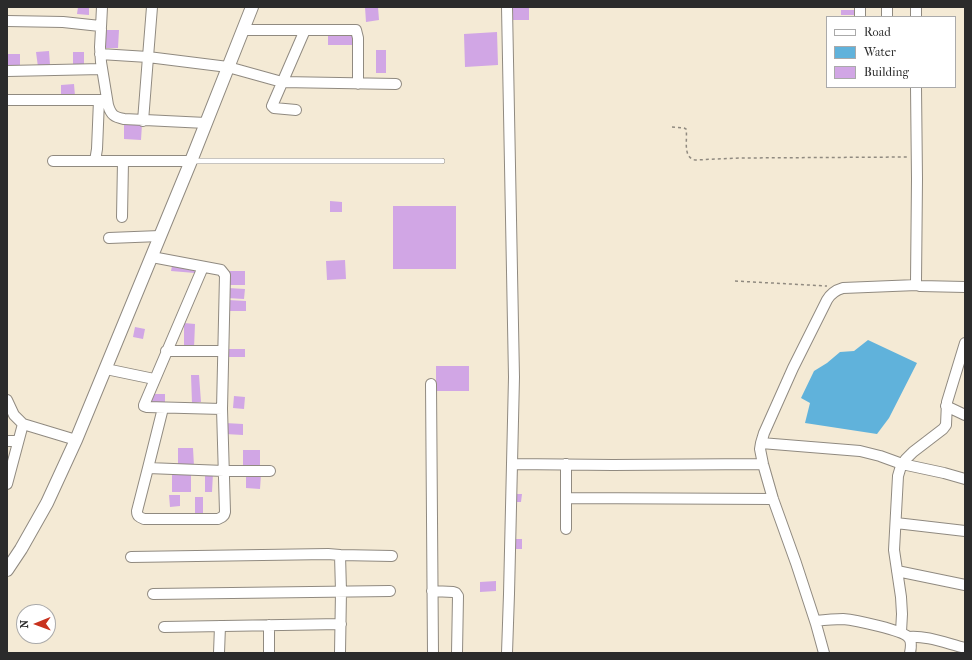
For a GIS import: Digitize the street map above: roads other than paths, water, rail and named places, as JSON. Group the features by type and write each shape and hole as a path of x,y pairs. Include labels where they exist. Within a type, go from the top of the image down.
{"street":[{"path":"95,161 103,100 100,54 102,7"},
{"path":"143,121 152,7"},
{"path":"7,570 21,550 46,503 76,440 192,161 252,7"},
{"path":"507,7 514,377 507,653"},
{"path":"7,21 68,22 101,27"},
{"path":"243,30 356,30 358,38 358,84"},
{"path":"296,110 272,107 305,30"},
{"path":"100,54 148,57 228,67 282,82 396,84"},
{"path":"7,71 102,69"},
{"path":"916,88 917,157 915,277 918,285"},
{"path":"7,100 103,100"},
{"path":"103,100 114,116 124,120 206,124"},
{"path":"53,161 192,161"},
{"path":"122,217 123,161"},
{"path":"109,238 160,236"},
{"path":"152,257 221,270 225,275 222,409 225,512 222,517 218,519 144,519 138,516 137,511 163,408"},
{"path":"203,266 154,379 144,406 163,408 222,409"},
{"path":"824,653 815,620 760,453 764,433 823,306 830,295 836,290 852,287 918,285 965,287"},
{"path":"910,653 911,643 905,635 894,550 898,476 902,464 913,452 946,425 946,406 965,344"},
{"path":"166,351 223,351"},
{"path":"106,369 154,379"},
{"path":"431,384 433,653"},
{"path":"7,400 14,415 23,424 76,440"},
{"path":"946,406 965,415"},
{"path":"7,484 23,424"},
{"path":"7,441 18,441"},
{"path":"761,443 860,451 902,464 965,479"},
{"path":"512,464 763,464"},
{"path":"566,464 566,529"},
{"path":"148,468 270,471"},
{"path":"566,498 774,499"},
{"path":"896,523 964,529"},
{"path":"131,557 328,554 392,556"},
{"path":"340,555 340,653"},
{"path":"897,571 965,585"},
{"path":"432,590 453,592 458,596 458,653"},
{"path":"153,594 390,591"},
{"path":"815,620 853,620 905,635 965,648"},
{"path":"164,627 341,624"},
{"path":"219,653 220,626"},
{"path":"269,626 269,653"}],"lane":[{"path":"192,161 442,162"}],"water":[{"path":"868,340 917,363 889,418 877,434 805,423 810,403 801,398 814,371 827,363 840,352 854,351"}]}
